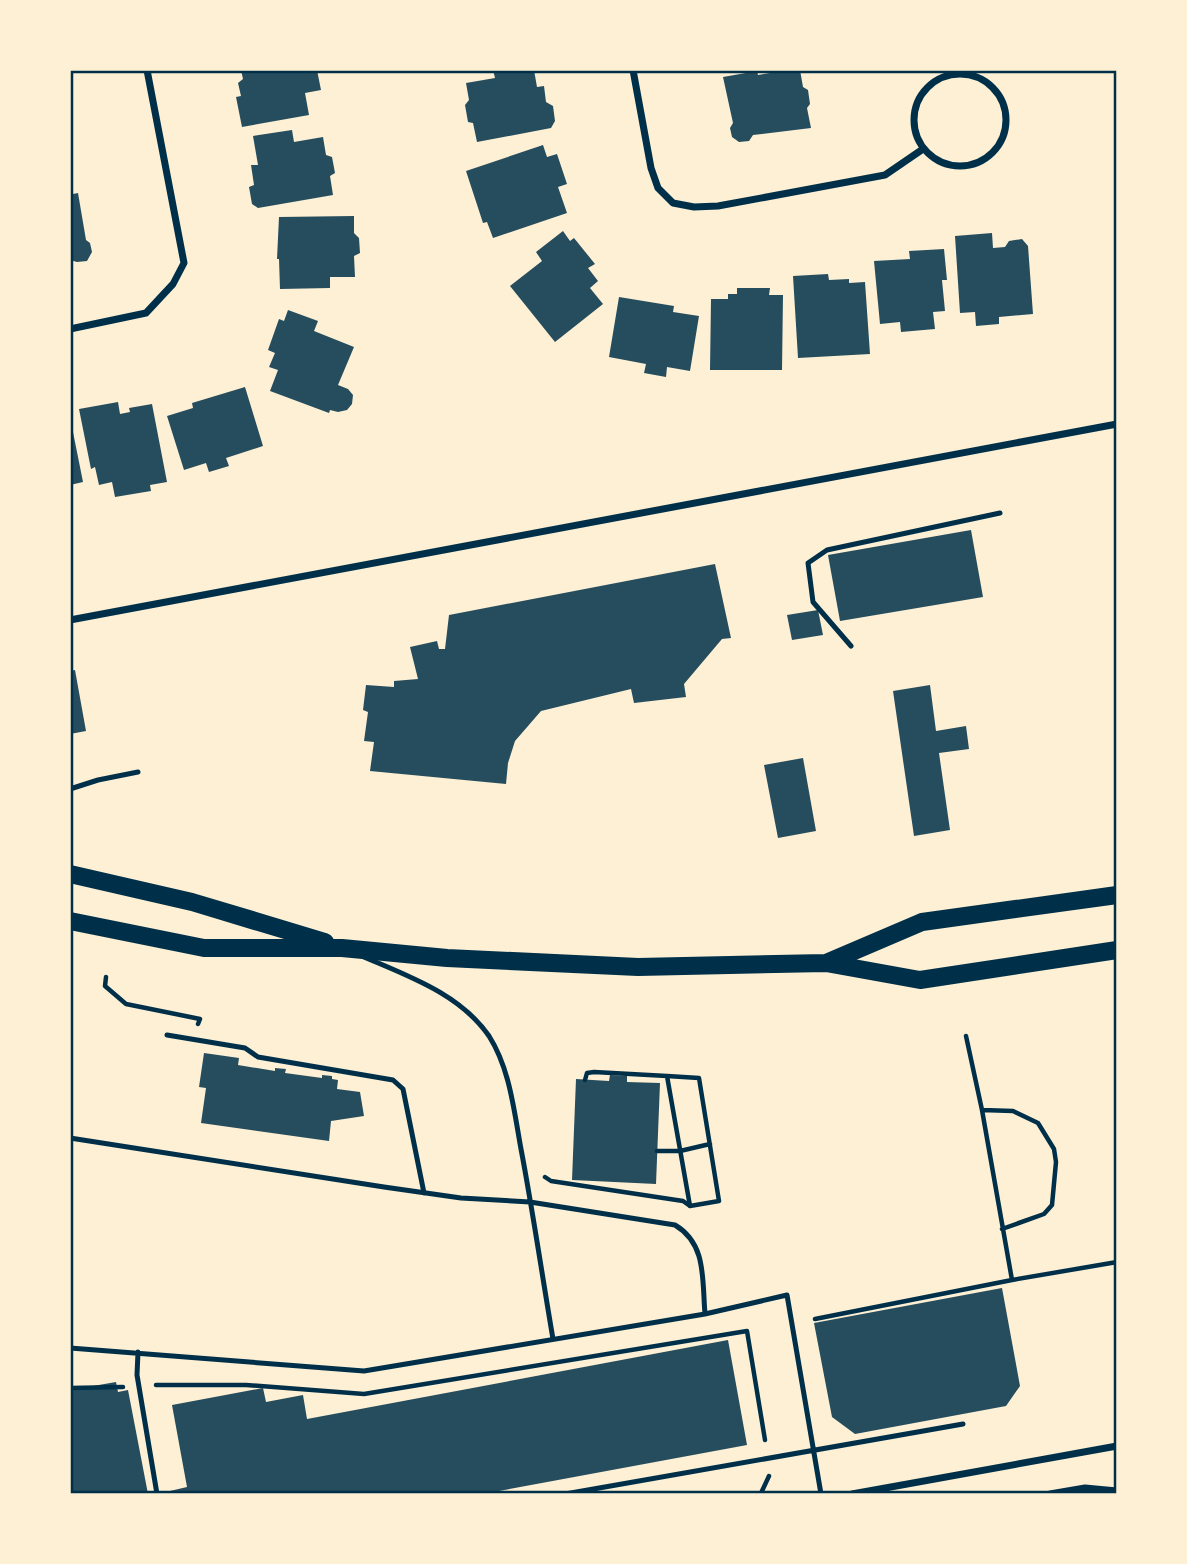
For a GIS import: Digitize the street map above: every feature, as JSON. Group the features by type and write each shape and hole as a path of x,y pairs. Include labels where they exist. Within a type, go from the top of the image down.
{"main road":[{"path":"70,874 192,902 342,947"},
{"path":"826,963 922,922 1117,895"},
{"path":"70,921 204,948 342,947 447,958 638,967 826,963 920,980 1117,950"}],"street":[{"path":"70,329 146,313 173,284 184,263 147,70"},
{"path":"633,70 651,168 658,188 673,203 694,207 718,206 885,175 923,149"},
{"path":"965,73 982,79 996,91 1005,107 1006,125 1001,143 989,156 973,164 955,166 937,161 923,149 915,133 913,114 918,97 930,83 947,75 965,73"},
{"path":"70,620 1117,424"},
{"path":"852,1494 1117,1446"},
{"path":"1050,1494 1085,1488 1117,1491"}],"lane":[{"path":"851,646 813,603 808,563 827,550 1000,513"},
{"path":"70,789 138,772"},
{"path":"342,947 429,985 463,1009 488,1035 501,1059 510,1090 552,1339"},
{"path":"167,1035 245,1048 258,1057 393,1080 403,1089 424,1193"},
{"path":"70,1138 424,1193 530,1202 675,1225 688,1233 699,1254 705,1314"},
{"path":"70,1348 364,1371 705,1314 787,1295 821,1494"},
{"path":"138,1352 139,1386 158,1494"},
{"path":"565,1494 963,1424"}],"path":[{"path":"106,977 106,986 126,1004 200,1018 198,1025"},
{"path":"966,1036 1012,1280"},
{"path":"545,1177 551,1181 682,1201 690,1206 719,1201 699,1078 587,1073 585,1080"},
{"path":"667,1076 690,1206"},
{"path":"982,1110 1013,1111 1038,1123 1054,1149 1056,1162 1052,1205 1044,1214 1002,1229"},
{"path":"657,1151 680,1151 710,1144"},
{"path":"815,1319 1117,1262"},
{"path":"70,1388 246,1385 364,1394 747,1331 765,1440"},
{"path":"762,1491 771,1474"}],"building":[{"path":"241,70 317,70 321,90 305,93 309,115 242,127 236,97 241,96 238,83 243,79"},
{"path":"493,70 534,70 537,87 544,86 546,102 553,106 555,121 551,128 477,142 473,123 468,122 465,105 469,100 466,83 495,78"},
{"path":"800,70 803,87 808,90 810,104 807,108 811,128 753,135 749,141 739,142 732,137 730,128 733,123 723,77 757,71 758,75"},
{"path":"292,130 294,142 323,137 326,155 332,157 335,173 330,176 333,195 258,208 252,204 249,187 254,185 251,165 258,165 253,136"},
{"path":"543,145 547,157 557,154 567,184 558,187 567,213 493,238 487,222 483,223 466,171"},
{"path":"70,184 73,194 78,193 86,240 90,243 92,252 87,261 70,260"},
{"path":"354,216 354,233 359,238 360,253 354,256 355,277 330,277 330,288 280,289 277,259 279,217"},
{"path":"563,231 570,241 574,238 595,264 588,268 598,281 590,288 603,304 555,342 510,286 542,261 536,252"},
{"path":"992,233 993,248 1005,247 1009,241 1022,239 1028,246 1033,314 999,317 999,324 976,326 975,312 960,313 955,236"},
{"path":"944,249 947,280 942,280 945,311 933,312 935,329 901,332 900,322 880,324 874,261 910,259 909,251"},
{"path":"828,274 829,280 849,279 849,283 865,282 870,354 798,358 793,276"},
{"path":"737,288 770,288 769,295 783,295 782,370 710,370 711,299 728,299 728,294 737,294"},
{"path":"619,297 674,306 673,312 699,316 690,371 667,367 666,377 644,373 646,364 609,357"},
{"path":"288,310 318,321 314,331 354,347 338,385 348,389 353,395 352,404 347,410 330,410 329,413 270,391 278,370 269,367 275,353 268,350 279,319 284,321"},
{"path":"245,387 263,446 226,458 229,466 209,472 206,463 184,470 167,416 193,408 192,403"},
{"path":"118,402 120,414 130,412 129,408 152,404 167,482 150,485 151,491 115,497 112,482 99,485 95,467 91,469 79,409"},
{"path":"70,417 83,482 70,485"},
{"path":"971,530 983,597 840,621 828,555"},
{"path":"715,564 731,638 722,639 684,684 686,697 634,703 631,689 541,711 515,741 508,763 506,784 370,771 374,742 364,741 368,712 363,710 366,685 394,687 394,681 418,679 410,647 437,641 439,649 445,649 449,615"},
{"path":"818,610 823,635 792,640 787,615"},
{"path":"75,670 86,731 70,734 70,671"},
{"path":"930,685 936,731 966,726 969,749 939,753 950,830 914,836 893,691"},
{"path":"803,758 816,831 778,838 764,765"},
{"path":"204,1053 239,1058 238,1065 275,1071 275,1068 286,1069 285,1073 322,1078 322,1075 332,1076 332,1079 338,1080 337,1089 360,1092 364,1116 331,1121 329,1141 201,1123 206,1088 199,1087"},
{"path":"610,1075 627,1076 627,1082 660,1083 656,1184 572,1180 576,1079 609,1081"},
{"path":"1002,1288 1020,1386 1006,1406 855,1434 832,1417 814,1323"},
{"path":"728,1340 747,1445 483,1494 157,1494 187,1487 172,1405 263,1388 266,1402 303,1395 307,1419"},
{"path":"116,1382 118,1392 128,1390 148,1494 70,1494 70,1390"}]}
